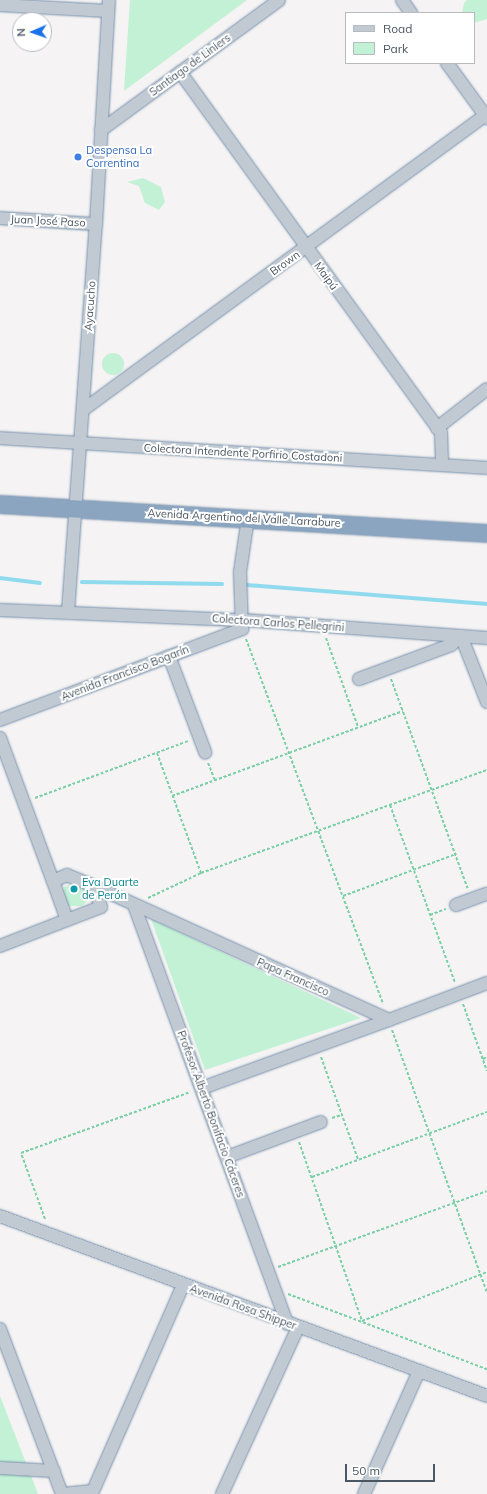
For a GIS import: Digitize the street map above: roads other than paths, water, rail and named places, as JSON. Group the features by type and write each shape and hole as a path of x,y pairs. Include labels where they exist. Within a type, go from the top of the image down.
{"highway":[{"name":"Avenida Argentino del Valle Larrabure","path":"0,504 248,518 487,534"}],"street":[{"name":"Santiago de Liniers","path":"101,130 279,0"},
{"path":"402,0 410,12"},
{"path":"0,5 109,6"},
{"name":"Ayacucho","path":"68,612 96,224 109,6"},
{"path":"448,64 486,116"},
{"name":"Maipú","path":"180,72 437,428 441,434 442,465"},
{"name":"Brown","path":"83,410 486,116"},
{"name":"Juan José Paso","path":"0,218 96,224"},
{"path":"437,428 487,389"},
{"name":"Colectora Intendente Porfirio Costadoni","path":"0,438 487,468"},
{"path":"242,624 239,596 240,572 248,518"},
{"name":"Colectora Carlos Pellegrini","path":"0,610 68,612 242,624 321,626 487,638"},
{"name":"Avenida Francisco Bogarín","path":"0,720 169,656 242,624"},
{"path":"359,679 451,645 461,636 487,702"},
{"path":"169,656 205,752"},
{"path":"0,738 67,920"},
{"name":"Papa Francisco","path":"53,881 67,875 94,886 389,1020"},
{"path":"94,886 101,907"},
{"path":"456,905 487,894"},
{"path":"0,946 120,899"},
{"name":"Profesor Alberto Bonifacio Cáceres","path":"134,905 274,1288 292,1325"},
{"path":"202,1088 487,983"},
{"path":"227,1157 321,1122"},
{"name":"Avenida Rosa Shipper","path":"0,1216 183,1285 487,1396"},
{"path":"0,1329 62,1494 93,1491 183,1285"},
{"path":"222,1494 292,1325"},
{"path":"364,1494 419,1371"},
{"path":"0,1468 54,1471"}],"waterway":[{"path":"0,578 40,583"},
{"path":"82,582 222,584"},
{"path":"247,585 487,604"}],"place":[{"name":"Despensa La Correntina","path":"78,157"},
{"name":"Eva Duarte de Perón","path":"74,889"}]}
